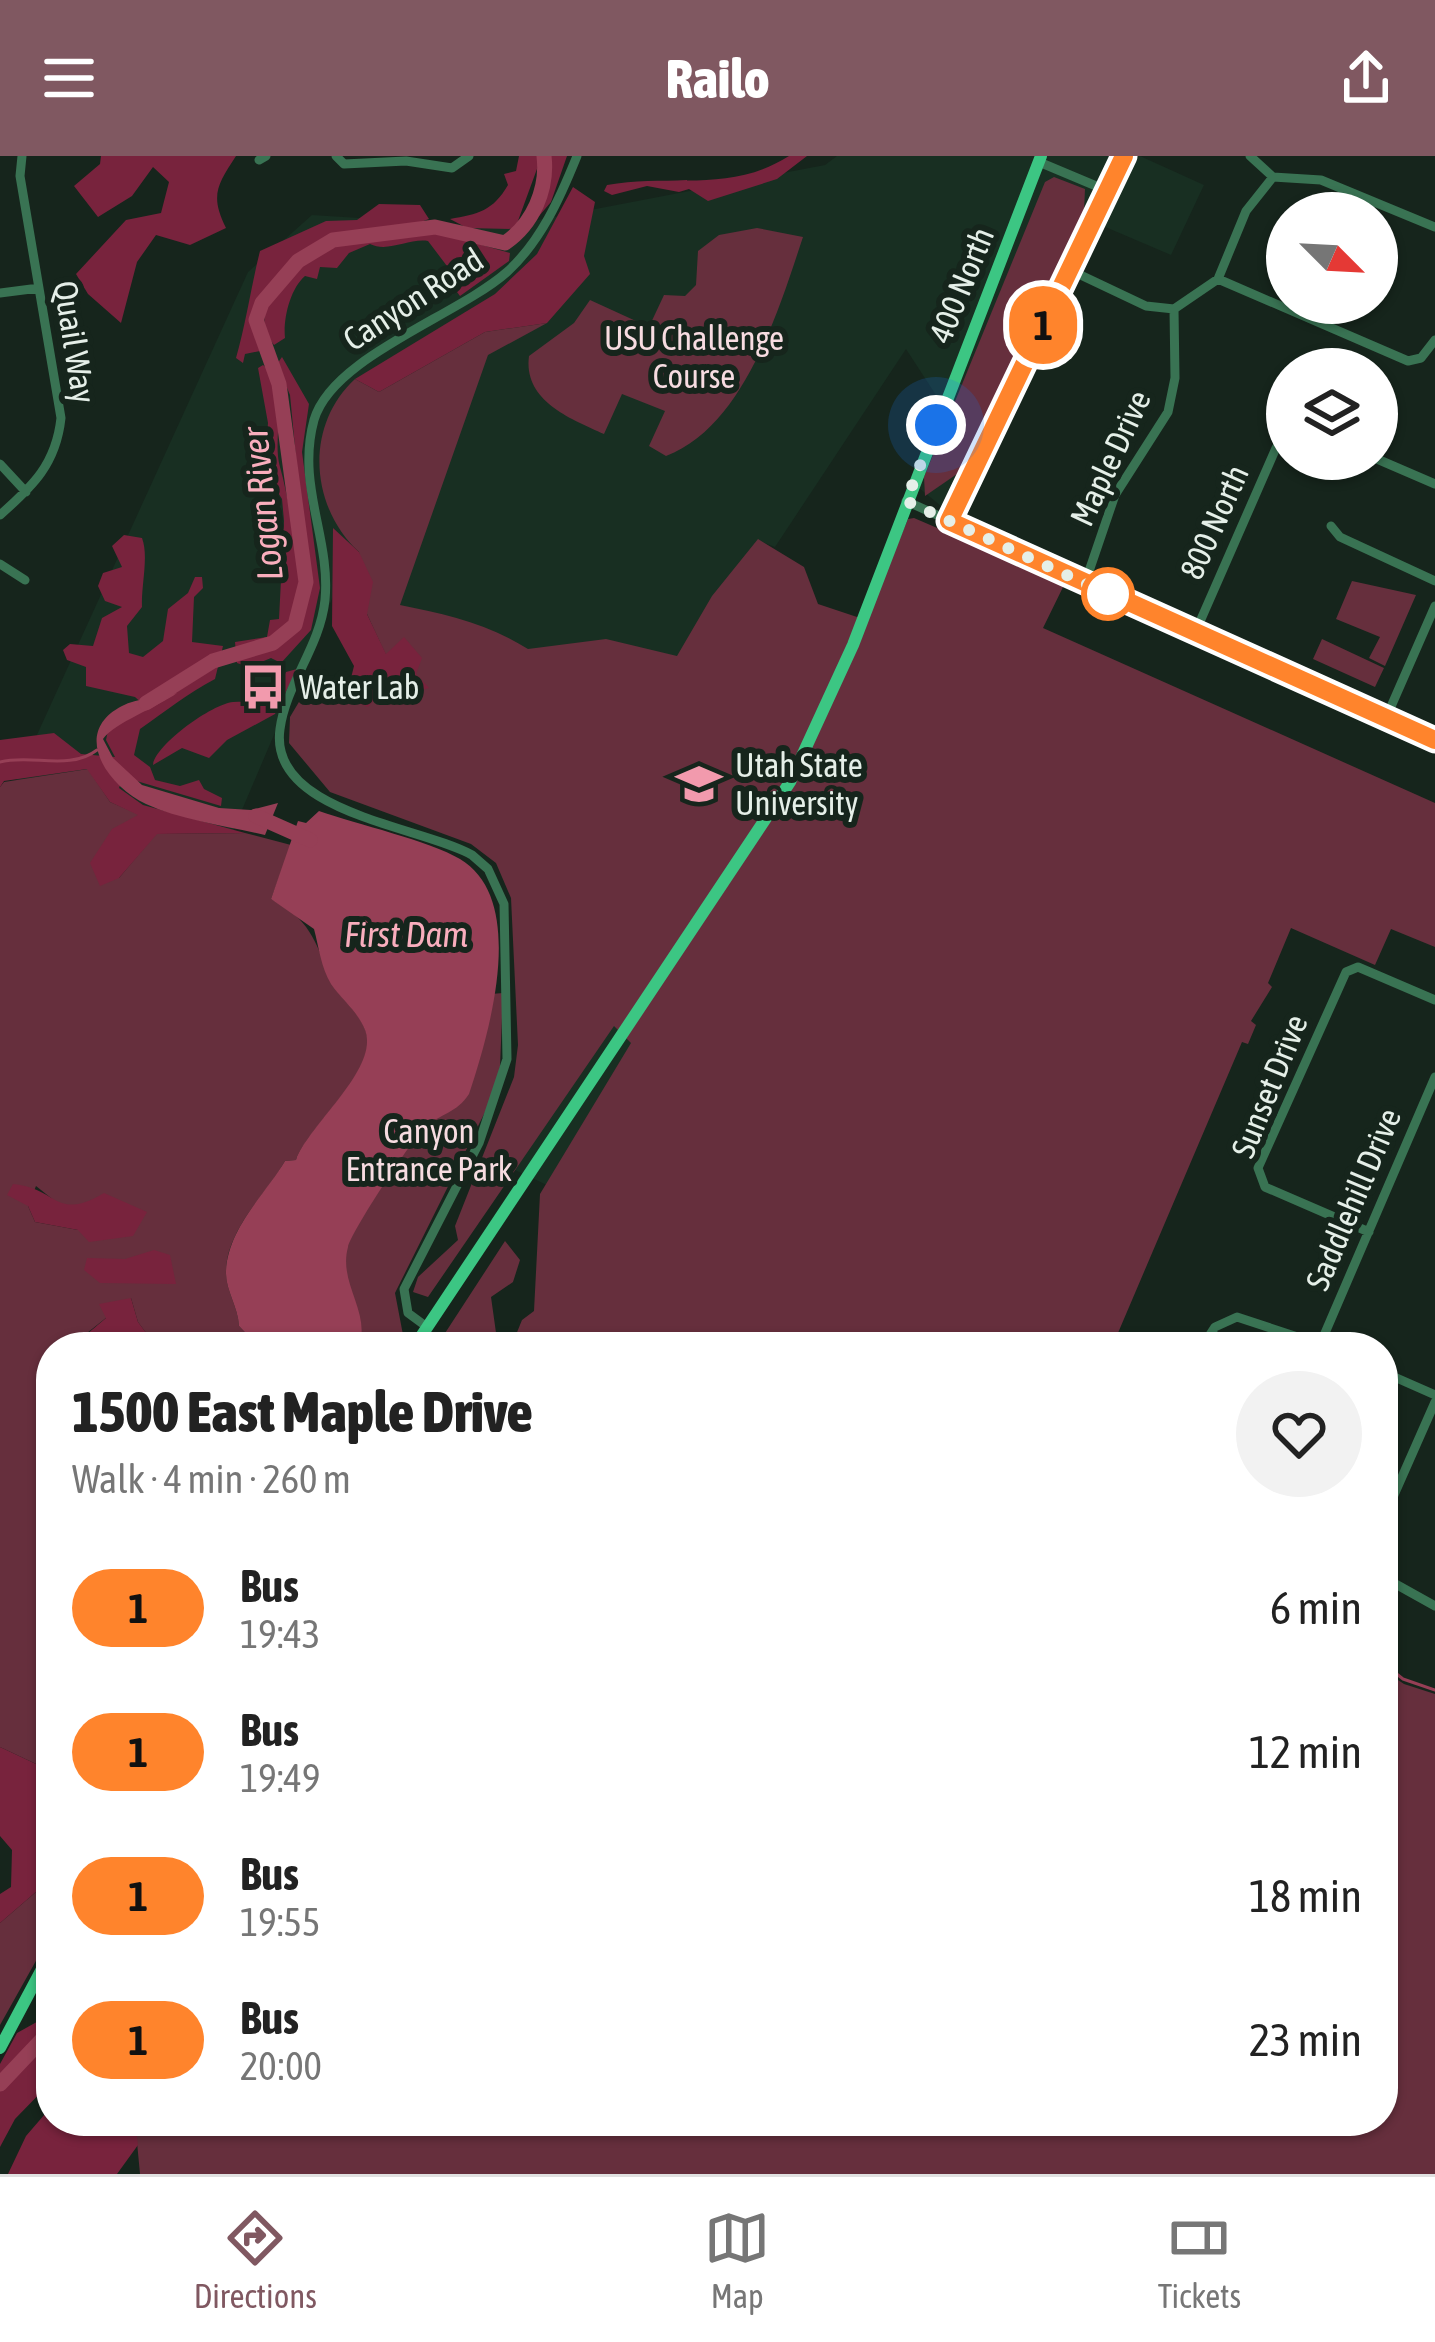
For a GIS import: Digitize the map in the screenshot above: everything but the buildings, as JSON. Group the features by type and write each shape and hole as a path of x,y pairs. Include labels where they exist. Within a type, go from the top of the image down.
{"main road":[{"name":"400 North","path":"424,1332 790,782 853,645 1040,159"},
{"path":"0,2048 36,1980"}],"street":[{"name":"Quail Way","path":"0,515 40,480 57,448 61,418 22,156"},
{"path":"336,156 344,164 406,161 452,168 469,156"},
{"name":"Canyon Road","path":"427,1327 408,1313 404,1289 479,1143 507,1059 504,904 488,869 472,855 344,812 292,772 280,747 286,706 308,662 325,606 327,568 309,502 309,448 315,416 345,375 476,295 530,248 577,156"},
{"path":"949,521 1124,156"},
{"path":"1250,156 1273,177 1321,180 1352,192"},
{"path":"1040,159 1108,191"},
{"path":"1070,270 1147,306 1174,309 1218,279 1246,211 1273,177"},
{"path":"1398,211 1435,227"},
{"path":"1218,279 1408,361 1421,358 1435,340"},
{"path":"0,293 39,288"},
{"name":"Maple Drive","path":"1085,584 1115,495 1168,412 1175,378 1174,309"},
{"path":"0,464 26,492"},
{"path":"1398,468 1435,484"},
{"name":"800 North","path":"1195,633 1266,471"},
{"path":"906,501 1435,740"},
{"path":"1331,526 1340,537 1435,581"},
{"path":"0,563 26,580"},
{"path":"1386,718 1435,606"},
{"name":"Sunset Drive","path":"1369,1232 1264,1187 1258,1168 1352,968 1435,1000"},
{"name":"Saddlehill Drive","path":"1328,1332 1435,1077"},
{"path":"1212,1332 1237,1318 1280,1332"},
{"path":"1398,1380 1435,1399 1398,1485"},
{"path":"1398,1585 1435,1606"}],"shaded area":[{"path":"101,156 236,156 218,191 226,228 190,245 156,235 137,262 121,323 88,294 76,274 126,220 161,213 169,182 153,167 132,196 98,217 74,186 100,164"},
{"path":"519,156 567,156 551,202 539,216 535,211 552,167 541,158 515,229 467,228 450,219 477,213 497,201 508,185 504,174 516,171"},
{"path":"789,156 807,156 777,179 708,201 689,189 679,192 647,186 612,195 604,191 607,185 631,182 744,175"},
{"name":"Utah State University","path":"837,156 1118,156 948,503 941,506 919,488 947,412 906,349 775,547 757,540 1105,1332 1055,1332 615,1217 487,1157 597,848 380,751 363,526 230,838 265,853 308,944 0,816 248,272 312,215 501,227 825,165"},
{"path":"1128,156 1140,156 1204,185 1171,255 1096,223"},
{"path":"573,187 595,202 584,256 590,274 547,323 485,332 379,392 355,379 495,294 537,254"},
{"path":"379,204 420,205 429,219 412,225 510,253 509,261 460,296 451,284 453,274 428,241 384,247 370,244 349,253 337,268 320,267 317,279 305,276 289,305 285,338 274,345 267,335 265,316 272,299 294,275 289,268 256,302 252,322 260,351 245,354 243,363 236,358 260,251 326,221 357,220"},
{"path":"282,357 309,404 302,452 320,588 311,630 281,663 271,658 249,667 237,663 235,642 267,637 270,620 279,619 284,521 282,499 264,470 268,423 258,368 263,365 277,386 280,467 298,542 304,541 290,395 277,364"},
{"path":"333,528 359,552 373,582 367,614 386,654 404,637 422,658 416,674 429,688 384,700 379,694 368,707 346,698 354,666 332,626"},
{"path":"124,535 142,538 145,553 142,607 127,626 129,653 143,657 163,641 168,609 188,593 195,577 202,577 203,588 194,597 192,642 223,646 215,679 140,729 134,755 150,767 155,780 180,786 199,780 204,789 222,798 221,806 123,777 119,788 143,805 245,833 157,834 119,878 100,886 90,863 112,829 138,815 110,802 87,769 4,781 0,787 0,740 54,733 81,754 115,757 106,740 109,726 146,707 135,697 86,686 86,667 67,660 63,650 70,644 93,646 102,618 122,607 105,601 98,586 103,573 122,567 112,546"},
{"path":"297,669 275,714 227,740 209,758 182,748 153,765 163,747 199,718 224,704 272,700 286,672"},
{"path":"13,1184 66,1204 104,1193 147,1212 133,1236 89,1242 78,1230 35,1222 28,1206 7,1195"},
{"path":"154,1250 170,1255 176,1284 100,1283 84,1270 87,1258 125,1259"},
{"path":"131,1298 146,1332 89,1332 106,1318 99,1304"},
{"path":"0,1747 36,1764 36,1892 0,1923 0,1894 11,1887 12,1850 0,1836"},
{"path":"36,2022 36,2097 15,2119 0,2147 0,2064 17,2033"},
{"path":"36,2124 36,2136 137,2136 138,2145 117,2174 8,2174"}],"green space":[{"path":"1054,177 1085,189 1084,211 957,474 925,496 924,477 1045,182"},
{"name":"USU Challenge Course","path":"757,228 803,237 755,363 717,420 693,441 666,456 649,446 665,411 622,394 604,434 564,415 541,396 529,372 529,356 574,323 590,300 649,327 664,295 685,296 696,285 698,251 719,235"},
{"path":"547,323 488,355 400,605 482,626 528,649 606,639 677,656 712,596 758,539 804,567 818,604 866,620 908,519 914,518 1065,583 1043,628 1435,803 1435,947 1391,929 1375,965 1291,928 1268,983 1272,987 1251,1021 1256,1025 1248,1044 1242,1042 1118,1332 517,1332 522,1320 534,1311 540,1194 631,1043 614,1026 428,1297 413,1292 418,1277 458,1240 455,1226 514,1077 518,1045 511,898 496,863 471,844 330,792 289,743 290,717 315,675 345,688 346,698 379,693 384,699 386,655 367,614 359,552 343,534 323,490 321,443 327,420 355,379 379,392 485,332"},
{"path":"1352,581 1416,595 1385,666 1369,658 1380,637 1336,619"},
{"path":"1322,639 1384,668 1375,687 1313,659"},
{"path":"88,769 110,802 140,815 119,878 156,834 245,833 291,845 271,899 309,931 333,985 363,1024 367,1047 353,1081 296,1160 285,1161 233,1241 227,1285 245,1332 145,1332 131,1298 88,1332 36,1332 36,1764 0,1747 0,787 4,782","holes":["36,1186 61,1206 79,1208 78,1230 35,1222 28,1206"]},
{"name":"Canyon Entrance Park","path":"503,993 500,1067 492,1098 395,1293 402,1332 348,1332 337,1251 491,994"},
{"path":"505,1241 520,1260 513,1282 491,1297 496,1332 446,1332"},
{"path":"1398,1680 1435,1694 1435,2174 140,2174 136,2136 1398,2136"},
{"path":"36,1892 36,1961 0,2025 0,1923"}],"water":[{"path":"177,693 103,739 113,758 142,785 219,808 251,810 278,803 265,835 160,810 131,795 107,771 97,743 107,717 128,703"},
{"name":"First Dam","path":"319,811 460,859 481,878 493,905 498,969 486,1038 469,1094 418,1135 348,1247 347,1273 362,1332 245,1332 227,1285 233,1240 285,1161 296,1160 353,1079 367,1045 362,1024 328,978 314,929 271,899 298,821 306,823"}],"waterway":[{"name":"Logan River","path":"146,703 213,661 273,643 295,625 306,582 279,384 256,320 262,303 298,261 333,240 435,227 505,243 536,205 544,181 544,156"},
{"path":"0,762 75,760 97,750"},
{"name":"Logan River","path":"256,816 310,840"},
{"path":"1398,1675 1435,1690"},
{"name":"Logan River","path":"0,2084 36,2046"}],"bus line":[{"name":"1","path":"1124,156 949,521 1435,740"}],"place":[{"name":"Water Lab","path":"263,687"},
{"name":"Utah State University","path":"699,784"}],"route":[{"path":"936,425 906,501 1121,600 1108,594"}]}
